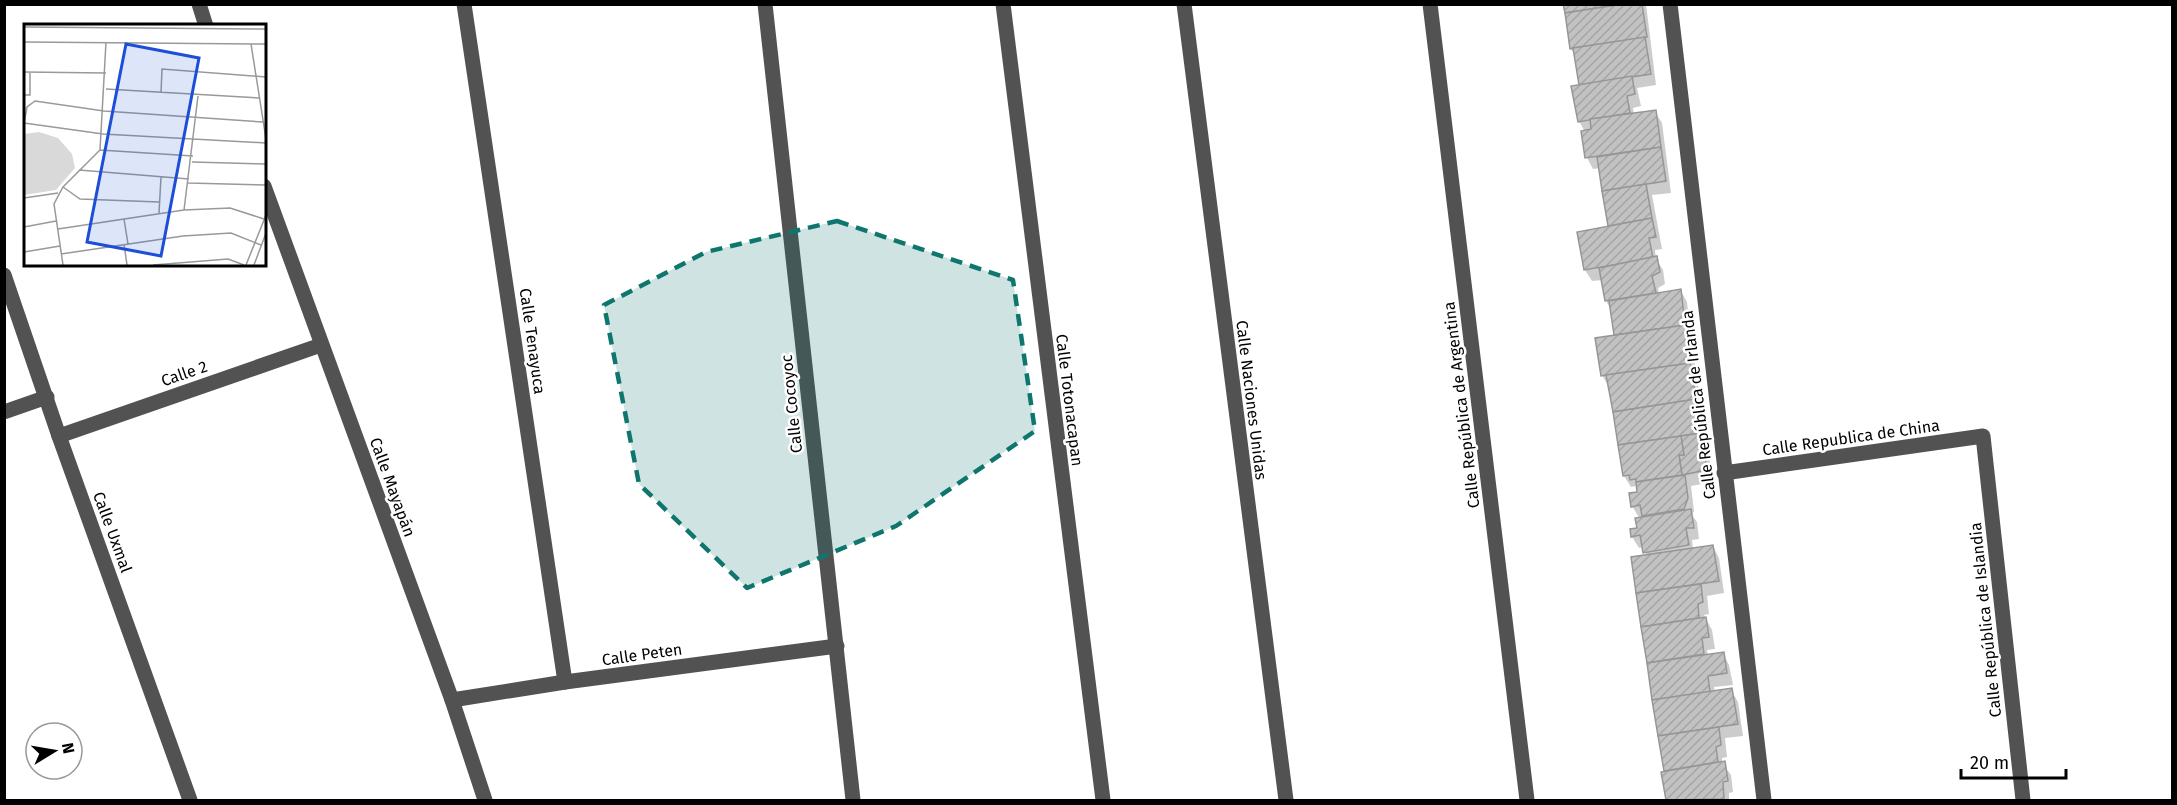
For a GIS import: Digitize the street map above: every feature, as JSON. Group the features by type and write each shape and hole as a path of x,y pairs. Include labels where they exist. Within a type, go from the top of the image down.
{"street":[{"path":"199,4 205,24"},
{"name":"Calle Tenayuca","path":"464,4 565,682"},
{"name":"Calle Cocoyoc","path":"765,4 853,801"},
{"name":"Calle Totonacapan","path":"1003,4 1103,801"},
{"name":"Calle Naciones Unidas","path":"1184,4 1286,801"},
{"name":"Calle República de Argentina","path":"1430,4 1527,801"},
{"name":"Calle República de Irlanda","path":"1670,4 1764,801"},
{"name":"Calle Mayapán","path":"266,192 452,700 485,801"},
{"name":"Calle Uxmal","path":"4,275 59,436 190,801"},
{"name":"Calle 2","path":"59,436 321,345"},
{"path":"4,412 47,397"},
{"name":"Calle Republica de China","path":"1724,473 1983,436"},
{"name":"Calle República de Islandia","path":"1983,436 2023,801"},
{"name":"Calle Peten","path":"452,700 565,682 837,646"}],"highlighted area":[{"path":"837,221 1013,280 1035,431 896,526 747,588 639,484 604,305 706,252"}],"building":[{"path":"1563,4 1623,4 1565,13"},
{"path":"1623,4 1642,4 1647,37 1570,49 1565,13"},
{"path":"1645,37 1651,74 1579,85 1573,48"},
{"path":"1632,76 1635,94 1627,96 1630,113 1578,122 1571,86"},
{"path":"1656,110 1661,147 1585,158 1581,131 1591,129 1590,119"},
{"path":"1661,147 1666,181 1602,191 1597,157"},
{"path":"1646,184 1652,218 1608,226 1602,191"},
{"path":"1652,218 1656,237 1649,238 1653,258 1584,270 1577,232"},
{"path":"1657,256 1660,272 1652,276 1656,293 1605,301 1599,268"},
{"path":"1681,289 1685,325 1614,335 1609,301"},
{"path":"1685,325 1690,363 1601,376 1595,338"},
{"path":"1690,363 1696,399 1613,412 1606,375"},
{"path":"1696,399 1702,433 1618,445 1613,412"},
{"path":"1702,433 1707,470 1682,475 1679,455 1684,455 1681,436"},
{"path":"1681,436 1684,455 1679,455 1682,475 1636,482 1636,479 1630,480 1629,475 1623,476 1618,445"},
{"path":"1685,475 1688,498 1684,509 1642,516 1640,505 1631,507 1629,493 1637,492 1636,482"},
{"path":"1691,509 1694,528 1686,528 1689,545 1643,553 1640,535 1631,537 1630,529 1637,528 1635,518"},
{"path":"1713,545 1719,581 1636,593 1631,557"},
{"path":"1701,584 1703,602 1698,604 1699,618 1641,627 1636,593"},
{"path":"1706,617 1709,637 1702,638 1704,654 1647,663 1641,627"},
{"path":"1724,652 1727,673 1708,676 1710,692 1652,700 1647,663"},
{"path":"1732,688 1738,724 1658,736 1652,700"},
{"path":"1719,727 1721,745 1716,747 1718,762 1664,771 1658,736"},
{"path":"1725,761 1728,781 1723,782 1724,799 1666,800 1661,772"}]}
